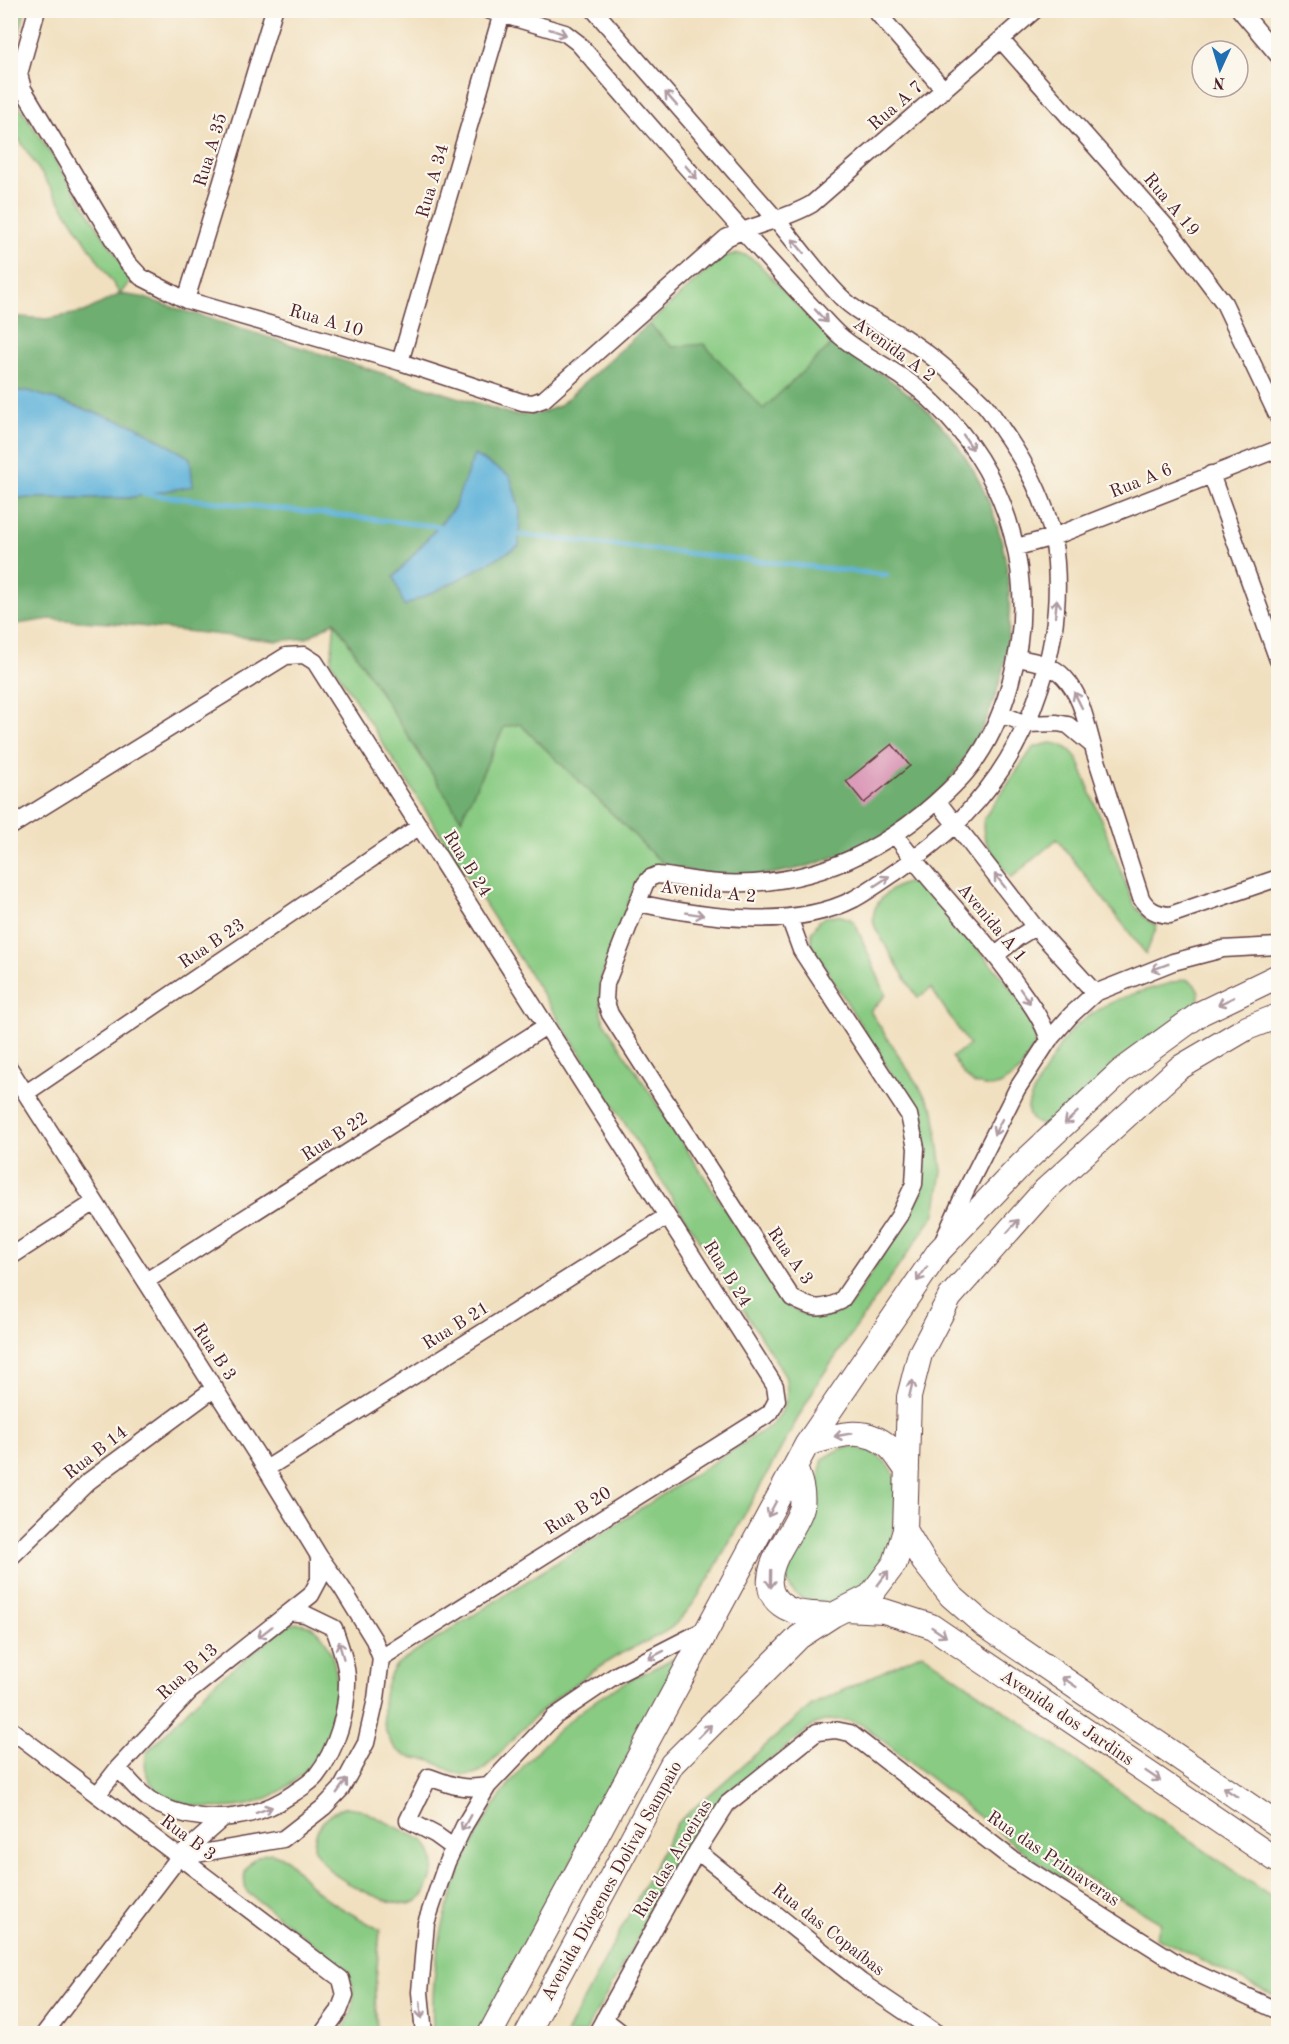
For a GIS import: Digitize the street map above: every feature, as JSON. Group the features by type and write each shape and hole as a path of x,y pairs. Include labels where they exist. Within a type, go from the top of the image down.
{"street":[{"name":"Rua A 10","path":"37,10 18,74 23,89 126,261 141,277 186,300 400,362 522,402 533,403 544,399 726,238 742,230"},
{"name":"Rua A 35","path":"186,300 274,10"},
{"name":"Avenida A 2","path":"497,12 566,33 578,43 742,230 840,336 906,379 936,405 964,435 1003,503 1017,548 1022,586 1017,658 994,733 970,768 938,802 896,836 836,866 794,878 760,882 719,883 657,875 645,884 638,903 704,915 751,919 789,917 827,909 853,900 913,860 955,825 982,798 1004,765 1026,724 1046,666 1057,595 1053,537 1041,496 1020,455 986,407 943,366 903,337 870,320 843,299 594,10"},
{"path":"875,10 944,90"},
{"name":"Rua A 7","path":"742,230 796,213 812,204 1035,10"},
{"path":"1240,10 1278,55"},
{"name":"Rua A 34","path":"400,362 497,12"},
{"name":"Rua A 19","path":"1001,40 1170,231 1224,303 1278,417"},
{"name":"Rua A 6","path":"1017,548 1053,537 1278,449"},
{"path":"1211,474 1278,660"},
{"name":"Rua B 24","path":"10,827 286,656 304,655 315,663 775,1386"},
{"path":"1017,658 1046,666 1062,675 1071,685 1082,707 1092,746 1141,898 1147,907 1158,914 1170,915 1278,878"},
{"path":"1001,714 1026,724 1068,725 1092,746"},
{"name":"Avenida A 1","path":"938,802 1035,927 1095,993"},
{"name":"Rua B 23","path":"26,1093 420,826"},
{"name":"Avenida A 1","path":"896,836 913,860 996,955 1042,1021 1049,1040"},
{"name":"Rua A 3","path":"638,903 606,984 604,1000 610,1014 792,1298 808,1307 826,1308 841,1302 899,1216 914,1184 916,1148 909,1115 801,950 789,917"},
{"path":"996,955 1035,927"},
{"path":"939,1251 966,1190 1017,1089 1049,1040 1095,993 1173,962 1223,949 1278,946"},
{"name":"Avenida Diógenes Dolival Sampaio","path":"490,2034 807,1444 939,1251 1021,1165 1120,1072 1201,1012 1278,976"},
{"name":"Avenida Diógenes Dolival Sampaio","path":"527,2034 672,1764 799,1637 838,1612 870,1596 895,1563 905,1530 909,1397 920,1354 950,1297 1045,1190 1179,1068 1247,1028 1278,1016"},
{"name":"Rua B 22","path":"146,1281 546,1026"},
{"name":"Rua B 3","path":"10,1069 215,1388 319,1556 353,1605 374,1640 381,1658"},
{"path":"10,1257 95,1202"},
{"name":"Rua B 21","path":"266,1469 667,1216"},
{"name":"Rua B 20","path":"381,1658 770,1413 777,1400 775,1386"},
{"name":"Rua B 14","path":"10,1558 89,1481 215,1388"},
{"path":"807,1444 849,1432 871,1436 889,1447 907,1470"},
{"name":"Avenida dos Jardins","path":"795,1467 803,1487 801,1509 769,1572 769,1587 778,1602 792,1611 884,1611 930,1626 1278,1861"},
{"name":"Avenida dos Jardins","path":"905,1530 924,1562 951,1596 983,1624 1278,1825"},
{"name":"Rua B 13","path":"97,1795 118,1768 190,1691 304,1602 316,1587 321,1572 319,1556"},
{"path":"118,1768 138,1791 158,1805 188,1814 222,1819 261,1812 280,1803 315,1777 326,1761 342,1722 347,1676 334,1628 305,1614 290,1612"},
{"path":"424,2034 420,1992 426,1923 454,1848 464,1826 488,1786 554,1717 616,1675 708,1628"},
{"path":"179,1857 283,1839 324,1807 341,1789 366,1743 376,1699 381,1658"},
{"name":"Rua B 3","path":"10,1729 341,1979 345,1995 339,2011 322,2034"},
{"name":"Rua das Primaveras","path":"817,1732 835,1730 850,1733 1012,1859 1185,1968 1278,2011"},
{"name":"Rua das Aroeiras","path":"600,2026 697,1851 726,1804 817,1732"},
{"path":"454,1848 408,1820 429,1777 469,1789 488,1786"},
{"path":"44,2034 179,1857 222,1819"},
{"name":"Rua das Copaíbas","path":"697,1851 861,1982 938,2034"},
{"path":"600,2026 623,2034"}],"green space":[{"path":"10,11 25,11 11,63"},
{"path":"10,91 132,279 120,294 11,127"},
{"path":"738,254 757,262 833,343 763,410 704,345 672,347 649,324 718,260 724,256"},
{"path":"120,294 141,297 514,415 538,414 559,406 649,324 672,347 704,344 763,409 833,343 901,388 931,414 957,445 978,479 993,514 1004,552 1009,590 1009,628 1003,667 992,704 976,740 947,783 888,832 868,844 815,864 773,873 751,876 707,874 666,864 657,858 520,724 504,727 461,819 335,621 307,638 277,641 110,623 50,619 11,625 11,498 128,498 193,485 29,391 11,391 10,316 47,319 84,312","holes":["474,456 454,582 394,577 454,508"]},
{"path":"335,621 461,819 504,727 520,724 663,863 635,885 600,982 601,1013 604,1022 788,1306 804,1314 819,1317 835,1314 850,1306 922,1193 923,1148 915,1112 811,945 812,932 819,921 825,917 838,915 855,923 886,995 870,1011 934,1110 942,1171 935,1214 818,1382 711,1575 689,1609 669,1630 620,1654 568,1689 533,1719 490,1763 471,1775 460,1774 434,1762 407,1756 394,1746 384,1724 383,1711 386,1685 397,1664 772,1425 781,1414 786,1402 786,1382 785,1375 331,662"},
{"path":"1050,743 1066,748 1078,760 1134,905 1147,920 1157,926 1146,954 1057,839 1011,878 990,850 984,835 984,818 1030,752 1035,747"},
{"path":"906,883 924,884 1031,1012 1038,1030 1036,1043 1019,1072 1000,1085 991,1087 975,1084 964,1075 952,1057 969,1045 931,988 918,998 875,928 873,917 882,898"},
{"path":"1185,979 1198,989 1197,1005 1045,1126 1031,1118 1028,1108 1033,1093 1060,1047 1076,1026 1095,1012 1116,1001"},
{"path":"850,1447 876,1455 890,1467 894,1475 898,1497 891,1549 880,1569 858,1591 834,1602 810,1602 792,1590 786,1579 783,1564 813,1500 823,1459 840,1449"},
{"path":"297,1623 312,1627 322,1635 332,1655 337,1679 333,1722 325,1742 311,1765 292,1783 270,1797 242,1806 203,1807 183,1803 166,1796 153,1786 146,1771 147,1752 213,1684 289,1625"},
{"path":"922,1653 1278,1902 1278,1998 1156,1937 1161,1923 1073,1870 1066,1881 1024,1852 863,1725 845,1720 833,1720 815,1724 721,1800 695,1836 585,2033 566,2034 677,1823 812,1705"},
{"path":"682,1655 480,2033 433,2034 434,1986 440,1939 452,1893 470,1850 492,1809 520,1771 552,1736 589,1705 623,1684"},
{"path":"346,1807 360,1809 424,1841 431,1853 434,1866 428,1887 419,1900 407,1904 384,1900 359,1889 328,1869 314,1850 318,1828 332,1813"},
{"path":"271,1853 285,1858 314,1889 331,1902 380,1930 375,1993 377,2033 340,2033 349,2018 353,2003 352,1987 347,1970 247,1892 244,1878 248,1866 257,1857"}],"water":[{"path":"11,391 29,391 136,426 190,458 193,486 128,498 11,498"},
{"path":"474,455 510,476 520,510 519,546 454,582 404,606 394,577 454,508"}],"building":[{"path":"892,744 910,766 864,803 846,781"}],"waterway":[{"path":"143,494 444,527"},
{"path":"512,534 887,575"}]}
